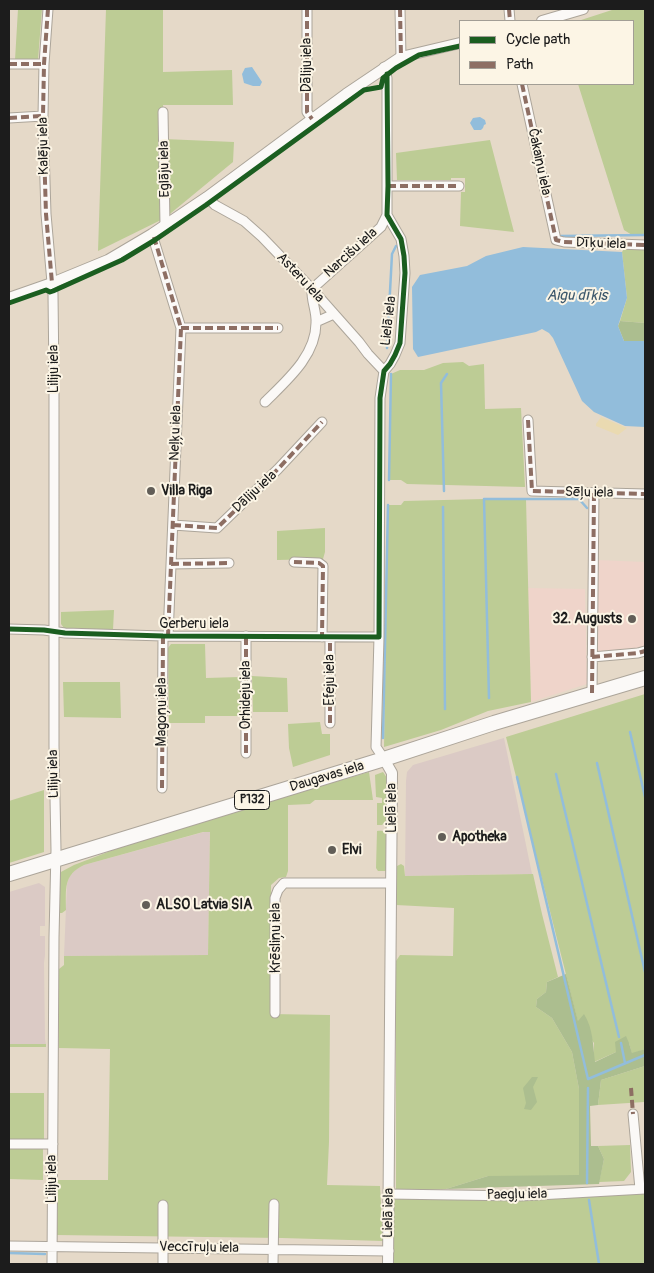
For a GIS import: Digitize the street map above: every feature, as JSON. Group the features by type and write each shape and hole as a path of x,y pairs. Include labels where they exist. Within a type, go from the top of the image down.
{"main road":[{"name":"Daugavas iela","path":"9,874 645,678"}],"street":[{"name":"Kalēju iela","path":"48,9 43,116 46,214 52,283"},
{"name":"Dāliju iela","path":"307,9 307,112 312,119"},
{"path":"400,9 400,56"},
{"path":"545,20 583,9"},
{"path":"9,298 108,260 165,226 353,88 400,56 459,42"},
{"path":"9,64 44,64"},
{"path":"384,68 387,78 387,214"},
{"name":"Čakaiņu iela","path":"522,85 556,240"},
{"name":"Eglāju iela","path":"163,112 165,226"},
{"path":"9,118 43,116"},
{"path":"388,186 459,186"},
{"name":"Asteru iela","path":"207,196 215,205 244,221 268,243 312,289 384,371"},
{"name":"Narcišu iela","path":"312,289 381,226 387,214"},
{"name":"Lielā iela","path":"387,214 401,239 405,273 400,343 395,356 384,371 380,398 379,637 376,747 392,773 388,1264"},
{"name":"Neļķu iela","path":"152,234 181,328 171,564 165,636"},
{"name":"Dīķu iela","path":"556,240 564,242 645,245"},
{"name":"Liliju iela","path":"52,283 54,298 55,860 52,1264"},
{"path":"265,402 293,374 307,355 315,334 316,322 312,289"},
{"path":"316,322 334,314"},
{"path":"181,328 278,328"},
{"name":"Sēļu iela","path":"528,420 532,491 645,494"},
{"name":"Dāliju iela","path":"172,525 217,528 278,470 322,422"},
{"path":"592,693 594,493"},
{"name":"Efeju iela","path":"294,562 319,563 323,566 330,723"},
{"path":"171,564 229,563"},
{"name":"Gerberu iela","path":"9,629 165,636 379,637"},
{"name":"Magoņu iela","path":"162,788 165,636"},
{"name":"Orhideju iela","path":"246,636 246,753"},
{"path":"592,657 638,654 645,651"},
{"name":"Krēsliņu iela","path":"275,1013 275,898 278,890 284,883 391,883"},
{"path":"633,1114 643,1189"},
{"path":"9,1144 53,1144"},
{"name":"Paegļu iela","path":"390,1194 520,1196 643,1189"},
{"path":"273,1264 274,1204"},
{"path":"163,1205 163,1264"},
{"name":"Veccīruļu iela","path":"9,1246 389,1251"}],"shaded area":[{"path":"597,560 645,562 645,647 595,654"},
{"path":"528,588 585,589 587,684 531,702"},
{"path":"504,738 532,874 405,876 407,772 413,765"},
{"path":"204,832 210,832 208,955 64,956 67,884 69,877 75,870 84,865"},
{"path":"39,883 45,887 45,926 40,926 40,936 45,936 46,1044 9,1044 9,892"}],"green space":[{"path":"18,9 42,9 38,60 15,60"},
{"path":"106,9 163,9 163,72 232,70 233,105 163,105 164,139 234,142 233,162 165,218 98,251"},
{"path":"615,9 645,9 645,235 632,235 624,230 578,85 634,85 634,20 581,20"},
{"path":"490,140 514,232 460,226 461,192 465,192 465,178 451,178 451,180 397,180 396,153"},
{"path":"625,247 645,248 645,323 620,321 627,298 622,252"},
{"path":"620,321 645,323 645,341 624,341 618,326"},
{"path":"463,362 469,366 484,364 485,409 521,408 525,487 407,484 401,480 389,480 391,374 400,370 424,370 443,363"},
{"path":"526,499 531,702 488,711 441,730 384,747 388,505 401,505 404,501"},
{"path":"325,528 325,552 323,559 277,560 277,531"},
{"path":"114,610 113,630 64,628 61,624 61,612"},
{"path":"171,644 205,644 206,678 240,677 240,716 205,716 205,723 169,723 168,648"},
{"path":"252,676 287,678 288,712 253,712"},
{"path":"63,682 120,682 121,718 64,717"},
{"path":"645,694 645,1049 632,1054 629,1043 616,1052 594,1062 594,1043 578,1022 506,737"},
{"path":"320,722 322,734 330,734 330,755 293,767 289,748 288,724"},
{"path":"369,772 373,800 315,800 310,804 288,805 288,871 286,877 279,878 271,885 270,1014 330,1015 327,1185 380,1186 383,1241 56,1235 57,1180 108,1180 110,1049 59,1048 59,969 64,965 64,956 208,955 210,832 203,832 84,865 72,873 69,878 66,889 66,910 62,913 59,913 59,873 74,865 147,837"},
{"path":"383,772 388,782 387,820 382,825 377,825 377,803 382,803 382,798 376,797 375,775"},
{"path":"44,790 44,852 9,863 9,801"},
{"path":"377,831 383,831 387,837 387,871 378,871 376,868"},
{"path":"401,864 404,866 405,876 533,874 558,977 547,982 546,992 537,999 536,1007 552,1018 572,1052 579,1089 579,1176 488,1176 446,1189 397,1191 396,961 400,955 453,956 454,908 396,905 396,868"},
{"path":"566,974 578,1021 584,1014 589,1025 595,1062 616,1052 615,1042 626,1036 632,1053 645,1049 645,1066 601,1080 598,1105 590,1106 591,1146 598,1146 604,1159 599,1184 446,1189 488,1176 579,1175 579,1089 572,1052 552,1018 536,1007 537,999 546,992 547,982"},
{"path":"9,1044 46,1044 46,1047 9,1047"},
{"path":"645,1066 645,1116 644,1102 598,1105 601,1080"},
{"path":"532,1077 538,1077 533,1087 537,1102 531,1110 524,1109 526,1103 523,1088"},
{"path":"9,1093 44,1093 44,1139 9,1139"},
{"path":"630,1145 631,1172 624,1181 599,1182 604,1159 598,1146"},
{"path":"9,1147 43,1147 43,1180 9,1179"},
{"path":"645,1192 645,1264 394,1264 394,1199 513,1199"}],"sand":[{"path":"601,417 627,428 618,435 596,426"}],"water":[{"path":"252,67 262,82 260,86 244,83 242,74 245,68"},
{"path":"480,117 485,120 486,124 481,130 474,130 470,123 473,118"},
{"name":"Aigu dīķis","path":"523,247 622,252 627,298 618,326 624,341 645,341 645,427 625,426 594,412 582,401 553,338 542,329 536,332 418,357 413,349 412,287 420,275 467,266 486,256"}],"waterway":[{"path":"561,236 645,235"},
{"path":"387,348 392,254 396,246"},
{"path":"389,480 391,374"},
{"path":"444,491 441,383 447,374"},
{"path":"489,698 484,499 579,499 587,508"},
{"path":"383,738 388,505"},
{"path":"443,507 445,709"},
{"path":"630,732 645,797"},
{"path":"597,763 645,972"},
{"path":"556,774 619,1037"},
{"path":"517,777 588,1079 645,1055"},
{"path":"621,1043 625,1063"},
{"path":"587,1183 588,1088"},
{"path":"589,1200 599,1264"},
{"path":"9,1253 45,1254"}],"marked path":[{"path":"48,9 43,116 46,214 52,283"},
{"path":"307,9 307,112 312,119"},
{"path":"400,9 401,57"},
{"path":"509,9 510,20"},
{"path":"9,64 44,64"},
{"path":"522,85 556,240 564,242 645,245"},
{"path":"9,118 43,116"},
{"path":"388,186 459,186"},
{"path":"154,237 181,328 168,636"},
{"path":"181,328 278,328"},
{"path":"528,420 532,491 645,494"},
{"path":"173,525 217,528 278,469 322,422"},
{"path":"592,693 594,493"},
{"path":"294,562 319,563 323,566 322,637"},
{"path":"171,564 229,563"},
{"path":"162,788 163,636"},
{"path":"246,636 246,753"},
{"path":"330,637 330,723"},
{"path":"592,657 645,651"},
{"path":"631,1088 633,1114"}],"cycle path":[{"path":"9,303 46,290 53,291 122,260 206,205 364,90 381,87 383,78 396,68 419,55 459,46"},
{"path":"9,629 163,636 379,637 380,398 384,371 390,364 400,343 405,273 401,239 387,215 387,74"}],"place":[{"name":"Villa Riga","path":"151,491"},
{"name":"32. Augusts","path":"632,619"},
{"name":"Apotheka","path":"442,837"},
{"name":"Elvi","path":"332,850"},
{"name":"ALSO Latvia SIA","path":"146,905"}]}
